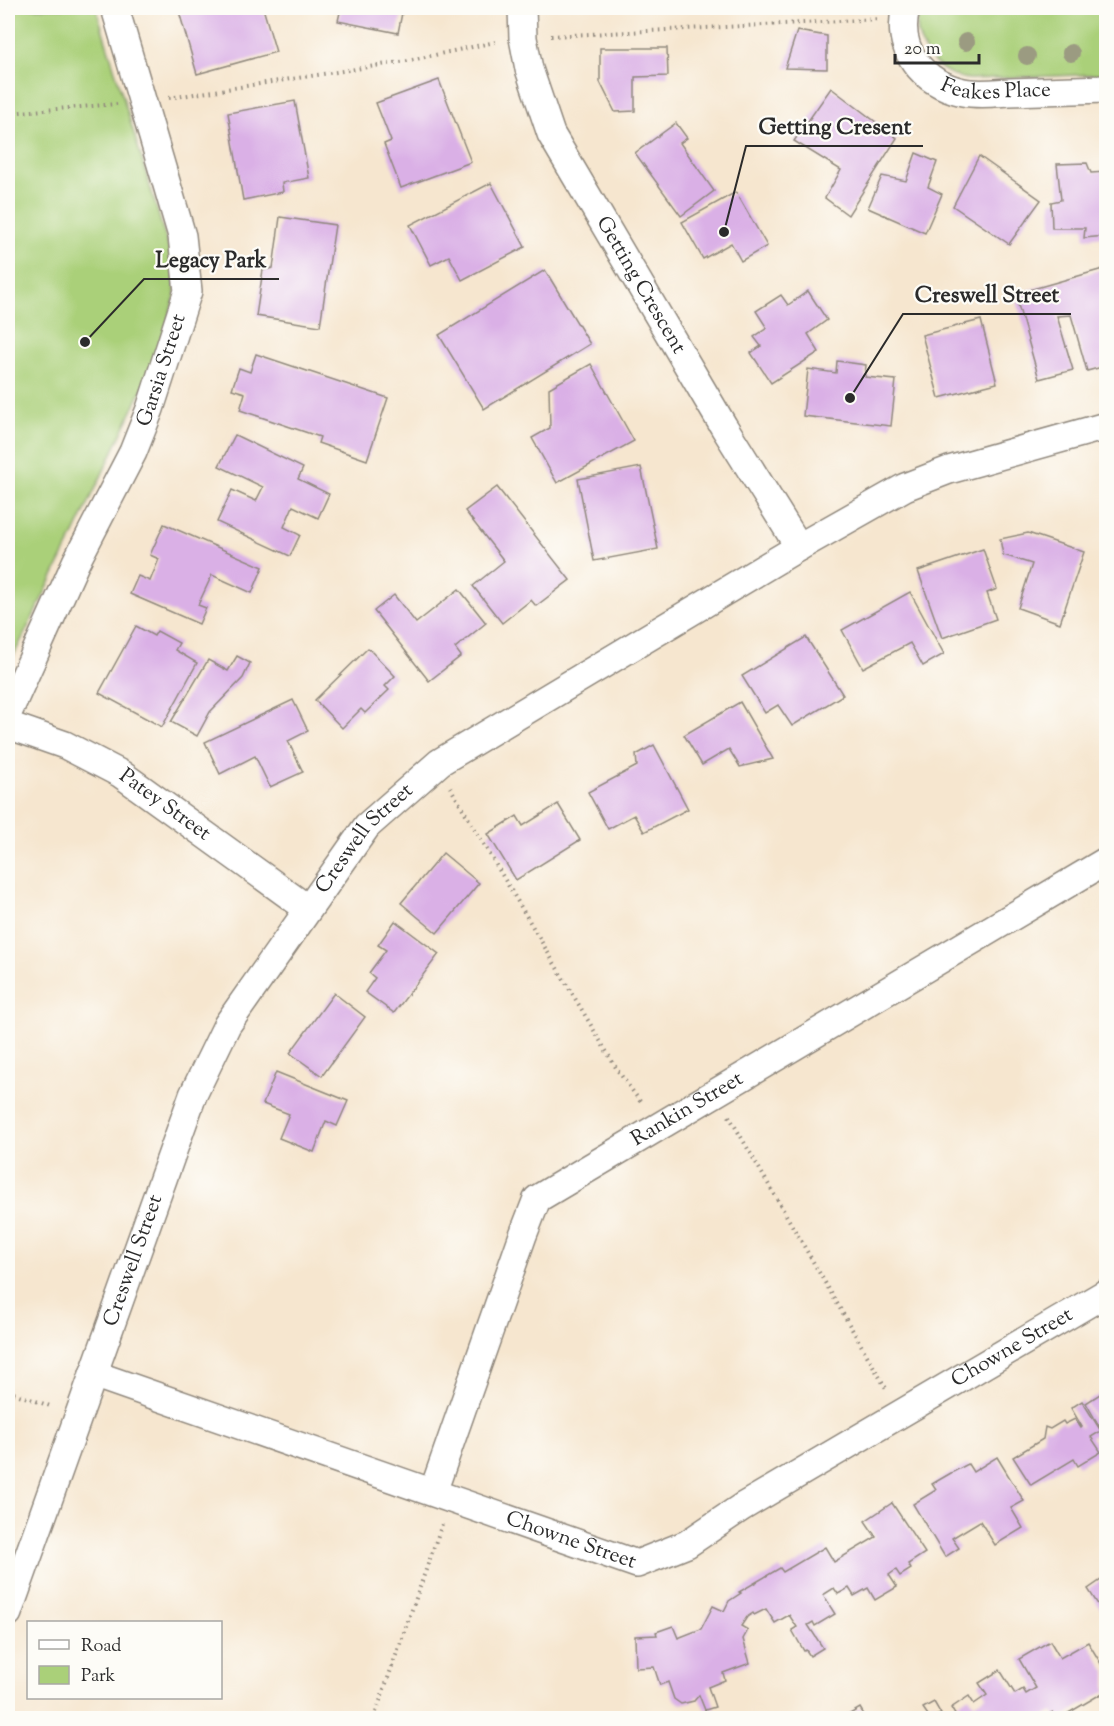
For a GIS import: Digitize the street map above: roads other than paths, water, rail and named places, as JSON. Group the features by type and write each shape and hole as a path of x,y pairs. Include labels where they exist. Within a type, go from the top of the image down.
{"street":[{"name":"Garsia Street","path":"8,713 75,562 133,452 150,409 188,291 182,236 115,8"},
{"name":"Getting Crescent","path":"522,8 529,69 543,116 551,134 724,427 799,547"},
{"name":"Feakes Place","path":"904,12 904,41 912,58 935,80 956,90 974,93 1107,89"},
{"name":"Creswell Street","path":"8,1613 193,1095 227,1025 367,826 437,765 879,501 920,480 1107,426"},
{"name":"Patey Street","path":"8,725 66,745 121,774 308,909"},
{"name":"Rankin Street","path":"442,1495 523,1235 537,1199 1107,861"},
{"name":"Chowne Street","path":"93,1374 638,1564 687,1544 742,1507 1107,1293"}],"place":[{"name":"Getting Cresent","path":"724,232"},
{"name":"Legacy Park","path":"85,342"},
{"name":"Creswell Street","path":"850,398"}]}
